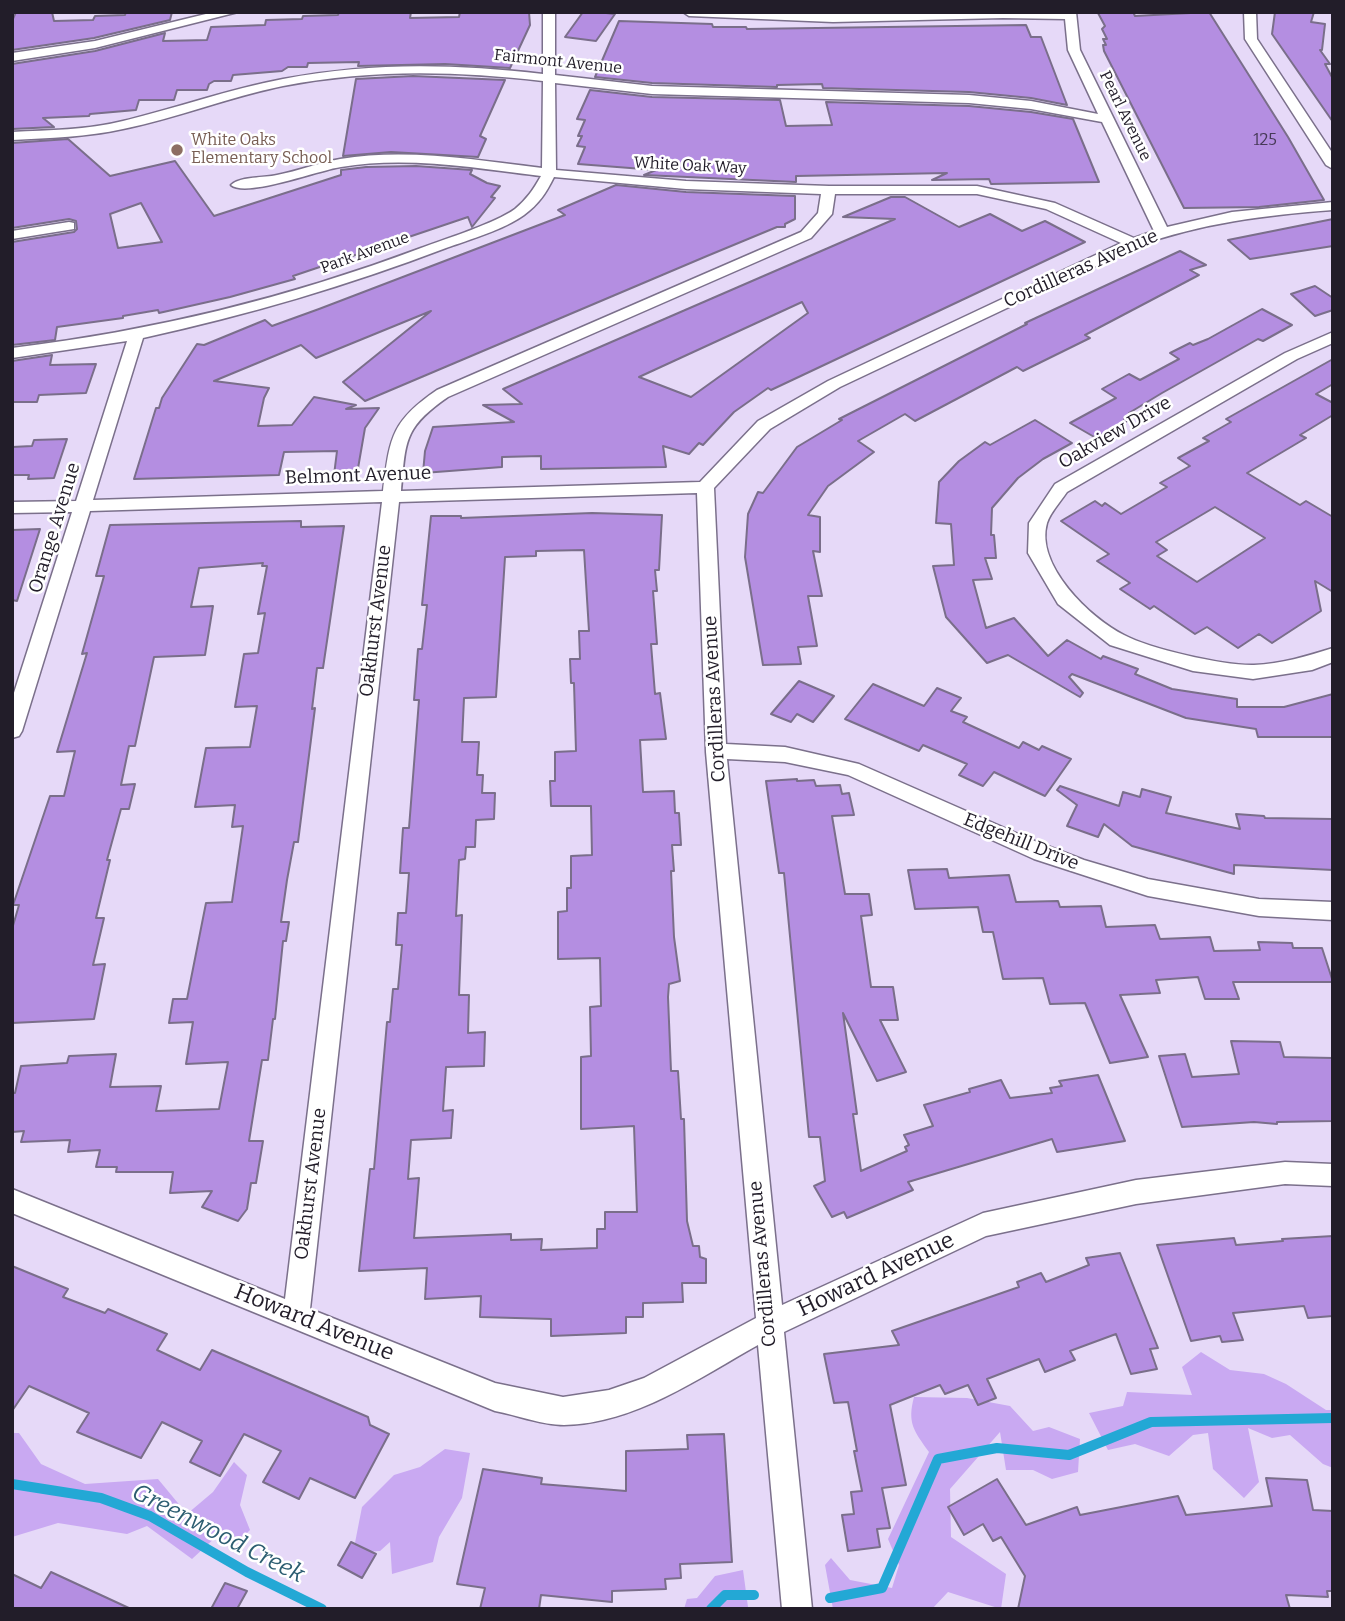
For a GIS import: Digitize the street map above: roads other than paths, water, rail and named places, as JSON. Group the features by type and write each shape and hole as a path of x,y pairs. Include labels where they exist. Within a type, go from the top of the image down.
{"street":[{"path":"12,57 84,48 185,21 232,12"},
{"path":"549,12 549,173"},
{"path":"689,12 833,18 1070,14"},
{"path":"1250,12 1251,39 1333,165"},
{"name":"Pearl Avenue","path":"1070,14 1074,50 1162,232"},
{"name":"Fairmont Avenue","path":"12,136 76,133 124,125 238,92 285,82 363,71 467,69 679,91 969,99 1031,104 1106,119"},
{"name":"White Oak Way","path":"238,184 279,179 340,163 393,159 445,160 549,173 687,185 829,190 977,190 1050,206 1133,243"},
{"name":"Park Avenue","path":"12,353 136,337 284,301 486,228 517,214 536,198 549,173"},
{"name":"Oakhurst Avenue","path":"296,1315 398,439 409,421 425,404 450,387 806,235 825,214 829,190"},
{"name":"Cordilleras Avenue","path":"797,1609 716,752 705,487 764,425 822,391 1133,243 1162,232 1265,210 1333,206"},
{"path":"12,234 69,226"},
{"name":"Orange Avenue","path":"12,731 136,337"},
{"name":"Oakview Drive","path":"1333,337 1291,356 1060,488 1038,523 1037,553 1065,600 1117,640 1193,664 1253,672 1312,663 1333,654"},
{"name":"Belmont Avenue","path":"12,508 705,487"},
{"name":"Edgehill Drive","path":"716,752 744,751 798,756 855,770 1044,854 1131,883 1223,902 1333,911"},
{"name":"Howard Avenue","path":"12,1201 495,1397 563,1411 609,1404 651,1389 769,1325 984,1225 1136,1192 1285,1173 1333,1175"}],"waterway":[{"name":"Greenwood Creek","path":"830,1598 882,1588 938,1459 997,1448 1069,1455 1151,1422 1333,1418"},
{"name":"Greenwood Creek","path":"12,1484 101,1498 150,1516 247,1572 322,1609"},
{"name":"Greenwood Creek","path":"711,1609 725,1595 754,1595"}],"place":[{"name":"White Oaks Elementary School","path":"177,150"}]}
